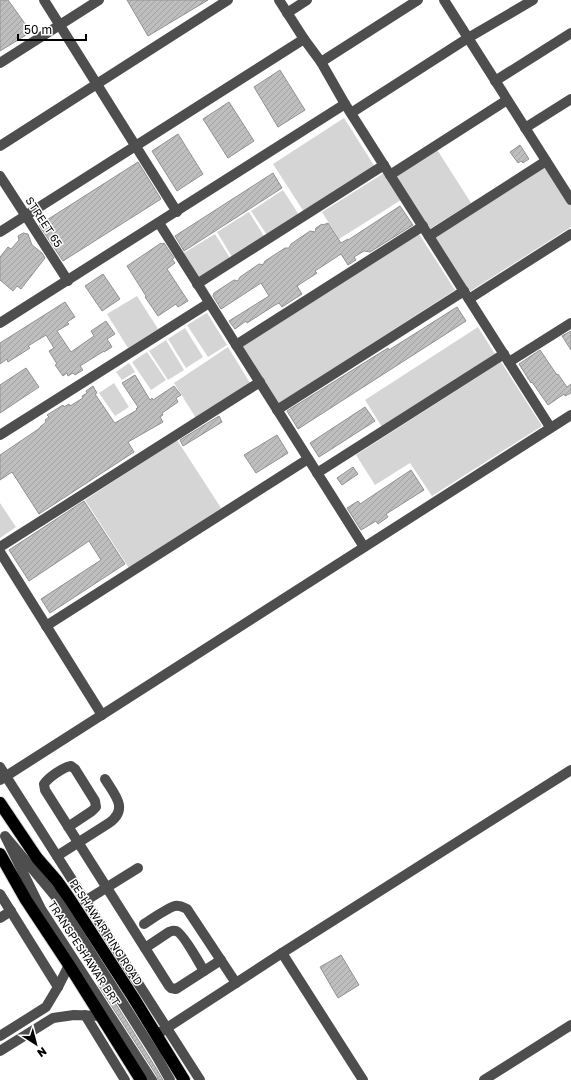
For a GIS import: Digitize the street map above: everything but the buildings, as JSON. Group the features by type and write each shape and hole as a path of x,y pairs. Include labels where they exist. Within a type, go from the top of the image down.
{"highway":[{"name":"PESHAWAR RING ROAD","path":"0,803 37,858 57,881 69,898 133,997 161,1032 184,1080"},
{"path":"0,854 26,900 69,965 141,1080"}],"street":[{"path":"44,0 177,212"},
{"path":"0,63 99,0"},
{"path":"0,146 228,0"},
{"path":"279,0 321,62 390,175 550,427"},
{"path":"287,12 307,0"},
{"path":"321,62 418,0"},
{"path":"444,0 546,161 569,193"},
{"path":"0,324 158,223 348,108 533,0"},
{"path":"495,81 571,33"},
{"path":"0,232 304,39"},
{"path":"525,128 571,99"},
{"path":"390,175 507,100"},
{"path":"429,236 546,161"},
{"path":"197,284 384,165"},
{"name":"STREET 65","path":"0,176 68,281"},
{"path":"158,223 364,547"},
{"path":"236,345 423,226"},
{"path":"277,410 571,234"},
{"path":"0,435 209,303"},
{"path":"317,473 506,358 571,323"},
{"path":"0,547 260,382"},
{"path":"3,778 571,415"},
{"path":"46,626 308,459"},
{"path":"0,552 102,715"},
{"path":"68,826 96,807 95,801 72,766 67,767 46,780 44,784 45,790 171,988 176,989 220,960"},
{"path":"0,767 3,778 57,856 85,901 161,1032 200,1080"},
{"path":"161,1032 282,953 571,770"},
{"path":"57,856 115,819 120,805 105,779"},
{"name":"TRANSPESHAWAR BRT","path":"2,832 41,909 152,1080"},
{"name":"TRANSPESHAWAR BRT","path":"2,832 55,896 157,1056 170,1080"},
{"path":"85,901 138,868"},
{"path":"0,894 58,987"},
{"path":"144,924 171,908 183,906 191,914 236,983"},
{"path":"0,918 11,911"},
{"path":"145,948 169,932 173,930 176,931 182,936 204,971"},
{"path":"282,953 363,1080"},
{"path":"0,1036 46,1007 69,965"},
{"path":"0,1051 53,1018 74,1015 100,1016"},
{"path":"84,1015 125,1080"},
{"path":"484,1080 571,1025"}],"shaded area":[{"path":"344,118 375,167 304,212 273,164"},
{"path":"436,148 471,203 428,230 393,175"},
{"path":"545,166 571,206 571,227 469,292 434,237"},
{"path":"384,173 401,200 339,239 322,212"},
{"path":"283,190 299,215 267,235 251,211"},
{"path":"249,212 264,236 232,257 217,232"},
{"path":"215,234 230,258 198,279 182,254"},
{"path":"419,234 455,290 279,403 242,346"},
{"path":"137,296 158,329 128,348 107,314"},
{"path":"207,313 227,345 208,357 187,325"},
{"path":"478,327 495,354 382,427 365,400"},
{"path":"185,328 203,357 186,368 168,339"},
{"path":"166,340 184,370 168,380 149,351"},
{"path":"228,347 250,383 196,418 174,383"},
{"path":"147,352 166,380 151,390 132,362"},
{"path":"501,362 542,426 432,496 410,463 375,485 356,455"},
{"path":"129,363 135,372 122,380 116,372"},
{"path":"114,383 129,407 115,416 99,393"},
{"path":"177,440 221,508 129,568 85,500"},
{"path":"0,503 16,527 0,538"}]}
